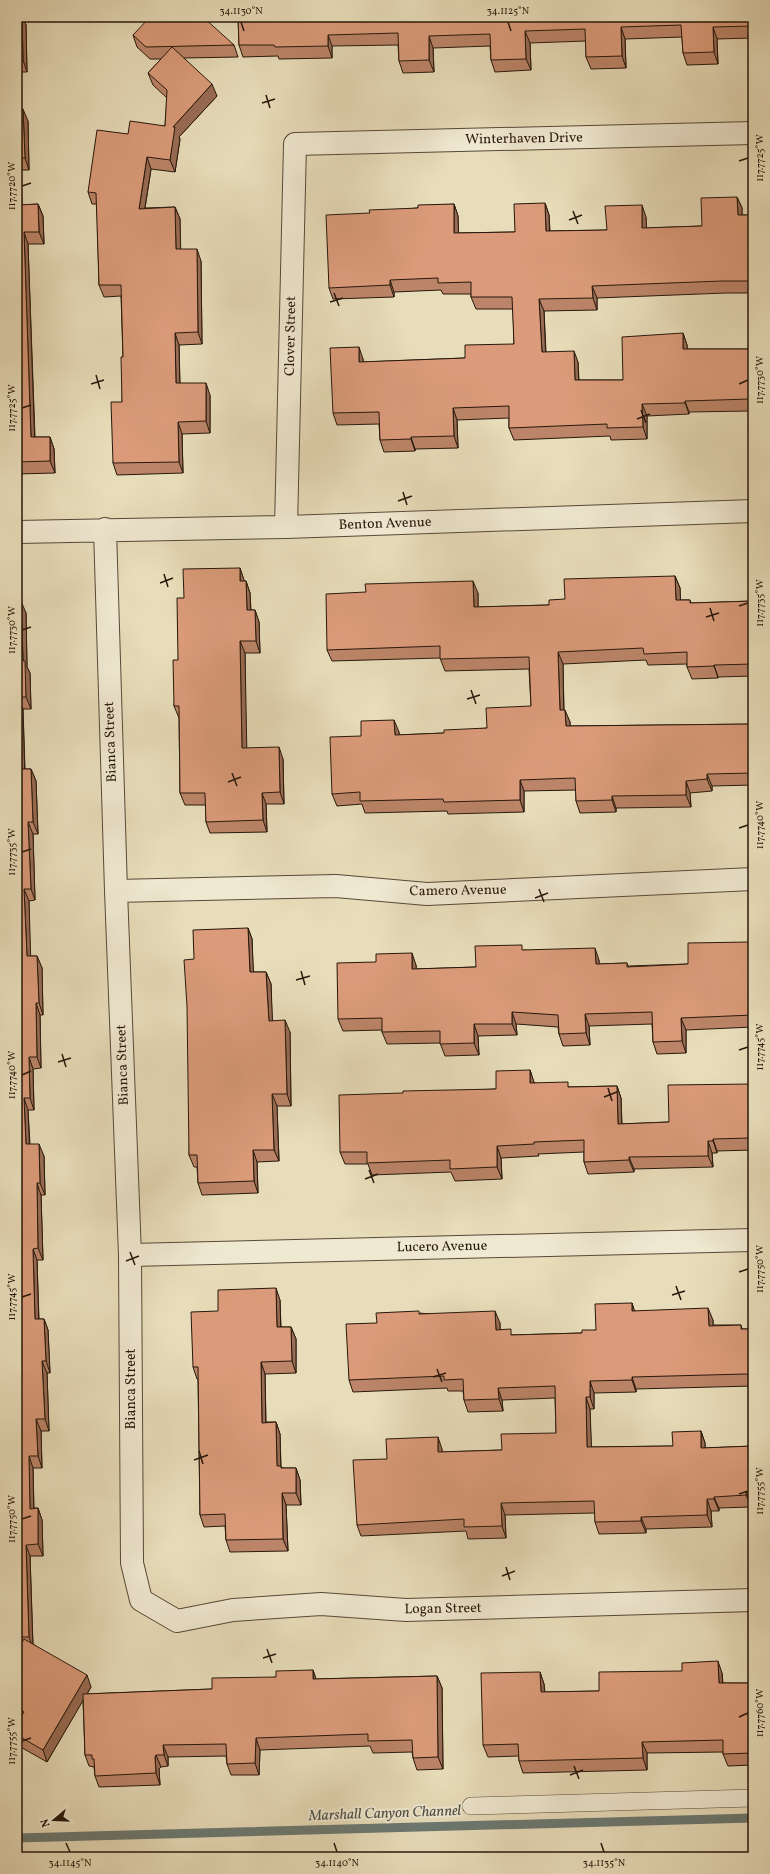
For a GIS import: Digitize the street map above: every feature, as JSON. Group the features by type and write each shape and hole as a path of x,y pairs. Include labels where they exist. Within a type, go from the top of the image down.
{"street":[{"name":"Winterhaven Drive","path":"295,144 753,133"},
{"name":"Clover Street","path":"286,527 295,144"},
{"name":"Benton Avenue","path":"17,532 105,529 286,527 753,511"},
{"name":"Bianca Street","path":"105,529 116,891 130,1255 132,1563 141,1600"},
{"name":"Camero Avenue","path":"116,891 336,886 427,894 753,879"},
{"name":"Lucero Avenue","path":"130,1255 753,1240"},
{"name":"Logan Street","path":"141,1600 177,1621 233,1610 321,1604 406,1610 753,1600"}],"lane":[{"path":"471,1806 753,1798"}],"building":[{"path":"17,17 22,17 23,60 17,60"},
{"path":"150,17 203,17 234,45 146,47 133,35"},
{"path":"238,17 753,17 753,26 713,27 714,52 683,53 681,25 621,27 622,56 586,57 585,29 525,31 526,59 491,60 490,34 429,36 429,60 399,61 398,33 328,35 328,46 275,47 274,45 239,45"},
{"path":"172,47 212,84 173,127 175,127 170,160 147,157 139,209 175,207 176,249 197,249 198,332 175,333 176,383 206,383 206,421 178,422 179,462 113,463 111,402 122,402 121,357 123,357 121,285 99,285 96,193 88,192 97,130 128,134 130,121 165,126 167,90 148,73"},
{"path":"17,109 23,109 25,158 17,158"},
{"path":"17,173 18,205 38,204 39,232 24,232 31,437 50,437 50,461 17,462"},
{"path":"737,197 738,215 753,215 753,281 592,286 593,298 539,299 542,352 574,351 575,380 623,380 622,337 683,333 683,349 753,349 753,427 750,427 750,399 642,404 643,427 607,428 607,424 509,428 509,406 453,408 454,436 411,437 411,439 380,440 379,412 333,413 330,348 359,347 359,362 465,358 465,345 514,344 512,297 471,297 471,282 438,283 438,278 390,280 390,285 329,288 326,215 370,213 369,210 418,208 418,205 454,204 454,233 515,232 514,204 545,203 546,231 607,230 605,206 642,205 642,228 702,226 701,198"},
{"path":"240,568 240,581 246,581 247,610 255,610 256,641 240,641 242,748 279,747 280,792 262,793 263,820 206,822 205,793 180,793 179,706 174,706 173,660 178,660 177,598 184,598 183,569"},
{"path":"675,576 676,600 690,600 690,603 753,601 753,664 687,667 687,652 644,654 643,648 558,652 560,710 565,710 566,726 753,724 753,773 707,774 707,779 686,781 686,795 612,796 612,800 576,801 575,778 520,780 520,800 444,802 443,799 360,801 360,792 332,794 330,737 361,736 361,721 394,720 395,735 444,733 444,730 487,728 486,708 531,706 529,657 440,659 440,646 327,650 326,594 366,592 365,584 473,581 474,607 549,605 549,600 565,599 564,579"},
{"path":"17,601 21,601 26,697 19,697 21,769 31,769 33,822 28,822 31,889 24,889 27,956 37,956 39,1003 36,1003 37,1057 29,1057 30,1098 24,1098 26,1144 39,1144 40,1183 37,1183 38,1248 33,1249 35,1319 44,1319 46,1361 42,1361 45,1419 36,1419 38,1456 29,1456 30,1509 38,1508 38,1544 26,1545 29,1637 17,1637"},
{"path":"248,928 250,972 266,972 269,1021 285,1020 287,1094 272,1094 274,1150 253,1150 254,1181 198,1183 197,1155 189,1155 187,1006 184,960 194,959 193,930"},
{"path":"753,938 753,1015 681,1018 682,1041 653,1042 652,1012 585,1014 586,1033 559,1034 558,1015 512,1012 512,1024 474,1024 474,1043 440,1044 440,1031 382,1032 382,1018 338,1019 337,963 376,962 376,954 412,953 412,969 476,967 475,946 522,945 522,950 595,948 596,964 627,963 627,967 688,964 688,943 750,942 750,939"},
{"path":"530,1070 530,1083 568,1082 568,1087 617,1086 618,1124 669,1122 668,1085 753,1084 753,1136 750,1136 750,1138 713,1139 713,1141 708,1141 708,1156 629,1157 629,1160 584,1162 584,1140 534,1142 534,1144 497,1146 497,1167 450,1169 450,1160 367,1163 367,1152 340,1152 339,1095 403,1093 403,1091 496,1089 496,1071"},
{"path":"276,1288 277,1327 291,1327 292,1361 261,1362 262,1423 276,1422 277,1466 281,1466 281,1468 296,1468 296,1493 282,1493 283,1539 226,1540 225,1514 200,1515 198,1367 193,1367 191,1312 218,1311 218,1290"},
{"path":"632,1303 632,1311 708,1308 709,1326 741,1325 741,1329 753,1329 753,1375 632,1377 632,1380 590,1381 590,1397 586,1397 587,1447 673,1446 672,1432 701,1431 701,1448 753,1446 753,1492 746,1492 746,1495 714,1497 714,1499 707,1499 707,1515 641,1517 641,1521 595,1522 594,1501 501,1503 502,1526 464,1527 464,1519 357,1525 353,1460 387,1459 386,1439 438,1437 438,1452 502,1450 501,1434 556,1433 555,1386 498,1388 499,1399 464,1400 463,1379 444,1380 444,1376 349,1380 346,1324 377,1323 376,1313 419,1311 419,1314 495,1311 496,1330 511,1329 511,1335 582,1333 582,1330 596,1330 595,1304"},
{"path":"24,1639 87,1675 43,1750 17,1735 17,1724 24,1712 17,1708 17,1651"},
{"path":"718,1661 719,1683 753,1683 753,1753 723,1754 723,1740 642,1742 643,1758 519,1761 518,1744 483,1745 481,1673 540,1672 541,1692 599,1691 599,1672 682,1671 682,1663"},
{"path":"313,1670 313,1679 437,1676 438,1757 413,1758 412,1740 368,1741 368,1734 256,1738 255,1763 227,1764 226,1744 163,1745 164,1755 156,1755 155,1757 156,1773 95,1776 94,1759 92,1759 92,1755 85,1755 83,1694 212,1689 212,1678 276,1677 276,1671"},
{"path":"155,1855 155,1857 68,1857"}],"waterway":[{"name":"Marshall Canyon Channel","path":"17,1838 753,1818"}]}
